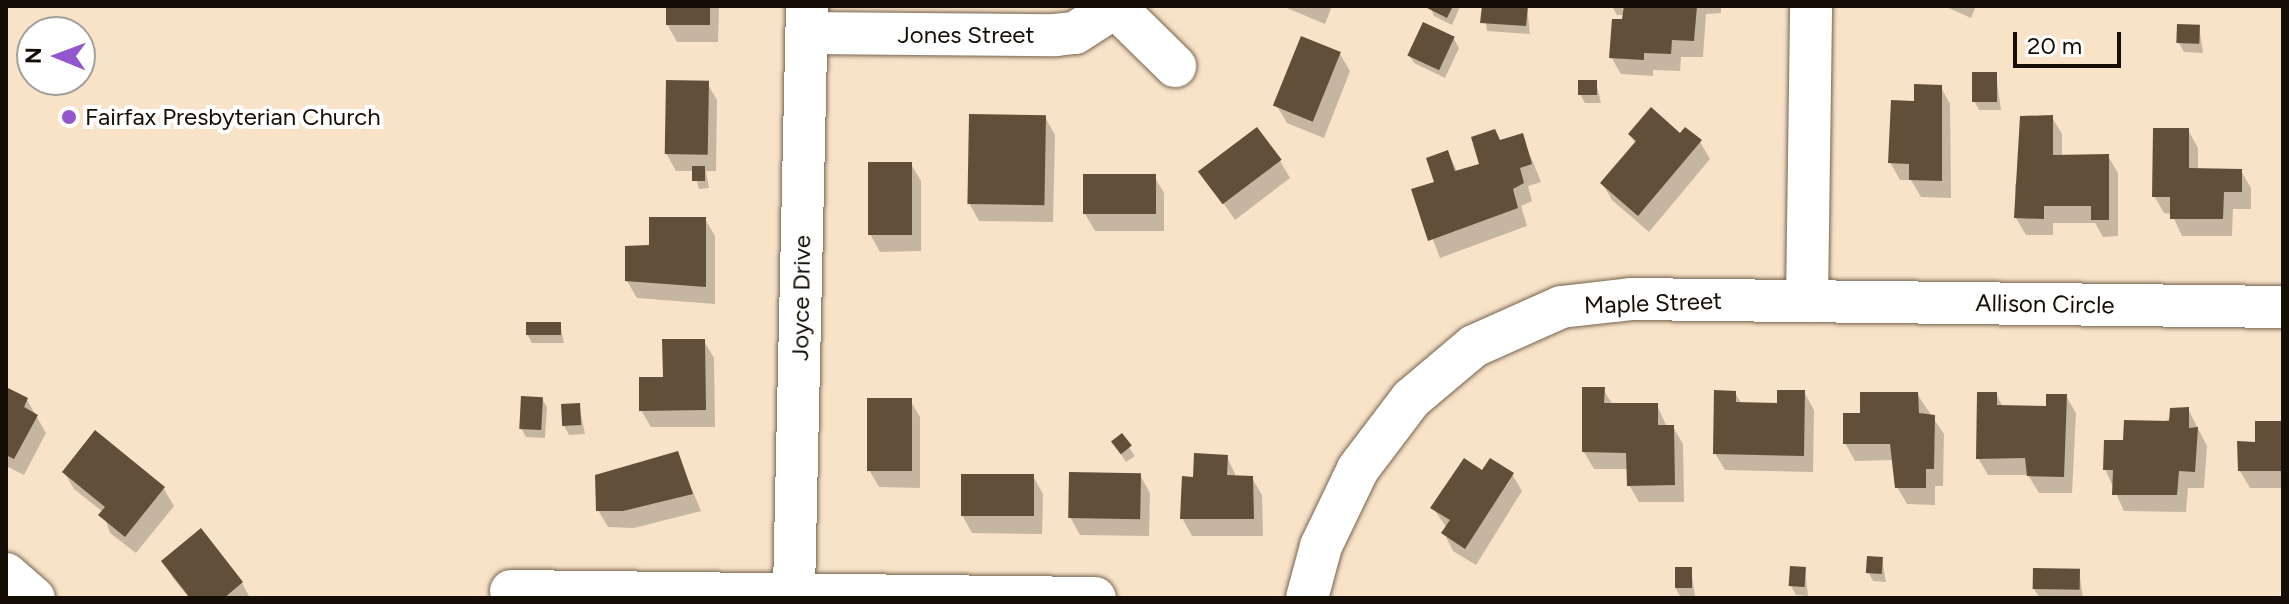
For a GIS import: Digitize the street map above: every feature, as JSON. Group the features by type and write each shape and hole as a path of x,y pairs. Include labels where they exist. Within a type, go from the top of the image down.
{"street":[{"path":"1807,301 1811,6"},
{"path":"1117,7 1175,66"},
{"name":"Jones Street","path":"807,20 1055,35 1075,33 1117,7"},
{"name":"Joyce Drive","path":"794,591 807,20"},
{"name":"Allison Circle","path":"1807,301 2283,307"},
{"name":"Maple Street","path":"1307,598 1321,546 1358,469 1411,399 1474,346 1507,327 1593,302 1807,301"},
{"path":"6,574 34,598"},
{"path":"511,591 794,591 1095,598"}],"building":[{"path":"666,6 710,6 710,25 666,25"},
{"path":"1423,6 1453,6 1447,18"},
{"path":"1482,6 1528,6 1526,26 1480,23"},
{"path":"1624,6 1697,6 1694,41 1672,40 1671,54 1644,53 1644,60 1609,58 1612,19 1622,19"},
{"path":"1423,22 1455,37 1439,70 1407,56"},
{"path":"2177,24 2200,25 2199,44 2176,43"},
{"path":"1301,36 1341,52 1313,122 1273,106"},
{"path":"1972,72 1997,72 1997,102 1972,102"},
{"path":"666,80 709,81 708,155 665,154"},
{"path":"1578,80 1597,80 1597,95 1578,95"},
{"path":"1914,84 1942,85 1942,181 1909,180 1909,164 1888,163 1891,100 1914,101"},
{"path":"1651,107 1680,133 1685,127 1702,140 1638,216 1600,183 1636,141 1628,134"},
{"path":"969,114 1046,115 1044,205 967,204"},
{"path":"2053,115 2053,155 2109,154 2109,220 2091,220 2091,206 2044,206 2044,219 2014,218 2020,116"},
{"path":"1257,127 1282,160 1223,204 1198,172"},
{"path":"2153,128 2189,128 2189,168 2242,169 2242,192 2224,192 2223,219 2170,219 2170,197 2152,197"},
{"path":"1495,129 1500,140 1523,133 1532,164 1520,168 1524,183 1513,189 1518,208 1428,241 1411,189 1434,182 1426,158 1448,150 1455,171 1479,164 1471,137"},
{"path":"868,162 912,162 912,235 868,235"},
{"path":"692,166 705,166 705,181 692,181"},
{"path":"1083,174 1156,174 1156,214 1083,214"},
{"path":"649,217 706,217 706,287 625,281 625,246 649,245"},
{"path":"526,322 561,322 561,335 526,335"},
{"path":"662,339 705,339 706,410 639,411 639,377 663,377"},
{"path":"6,387 28,398 24,407 38,415 14,459 6,455"},
{"path":"1582,387 1605,387 1604,403 1658,403 1658,425 1674,425 1675,485 1627,486 1626,453 1582,452"},
{"path":"1714,390 1736,391 1736,402 1777,403 1777,390 1805,390 1804,456 1713,454"},
{"path":"1860,392 1918,392 1919,413 1935,415 1934,469 1926,469 1926,488 1895,488 1890,444 1843,444 1843,413 1860,413"},
{"path":"1977,392 1997,392 1997,405 2046,406 2046,394 2067,394 2064,477 2027,476 2025,458 1976,459"},
{"path":"521,396 543,397 541,430 519,429"},
{"path":"867,398 912,398 912,471 867,471"},
{"path":"580,403 581,425 562,426 561,404"},
{"path":"2189,407 2189,428 2198,427 2195,472 2179,471 2177,495 2112,495 2113,470 2103,470 2104,440 2123,440 2124,420 2169,421 2170,408"},
{"path":"2255,421 2283,421 2283,471 2238,471 2237,441 2255,442"},
{"path":"95,430 165,487 125,537 98,515 105,507 62,472"},
{"path":"1122,433 1132,446 1121,454 1111,442"},
{"path":"678,451 693,494 623,511 596,511 595,475"},
{"path":"1194,453 1228,455 1227,475 1253,476 1254,519 1180,519 1182,476 1193,477"},
{"path":"1464,458 1482,470 1490,458 1514,473 1465,549 1441,533 1450,520 1430,508"},
{"path":"1069,472 1141,473 1140,519 1068,518"},
{"path":"961,474 1034,474 1034,516 961,516"},
{"path":"201,528 243,582 224,598 190,598 161,561"},
{"path":"1867,556 1883,557 1882,574 1866,573"},
{"path":"1790,566 1806,567 1805,587 1789,586"},
{"path":"1675,567 1692,567 1692,588 1675,588"},
{"path":"2033,568 2080,569 2080,590 2033,589"}],"place":[{"name":"Fairfax Presbyterian Church","path":"69,117"}]}
